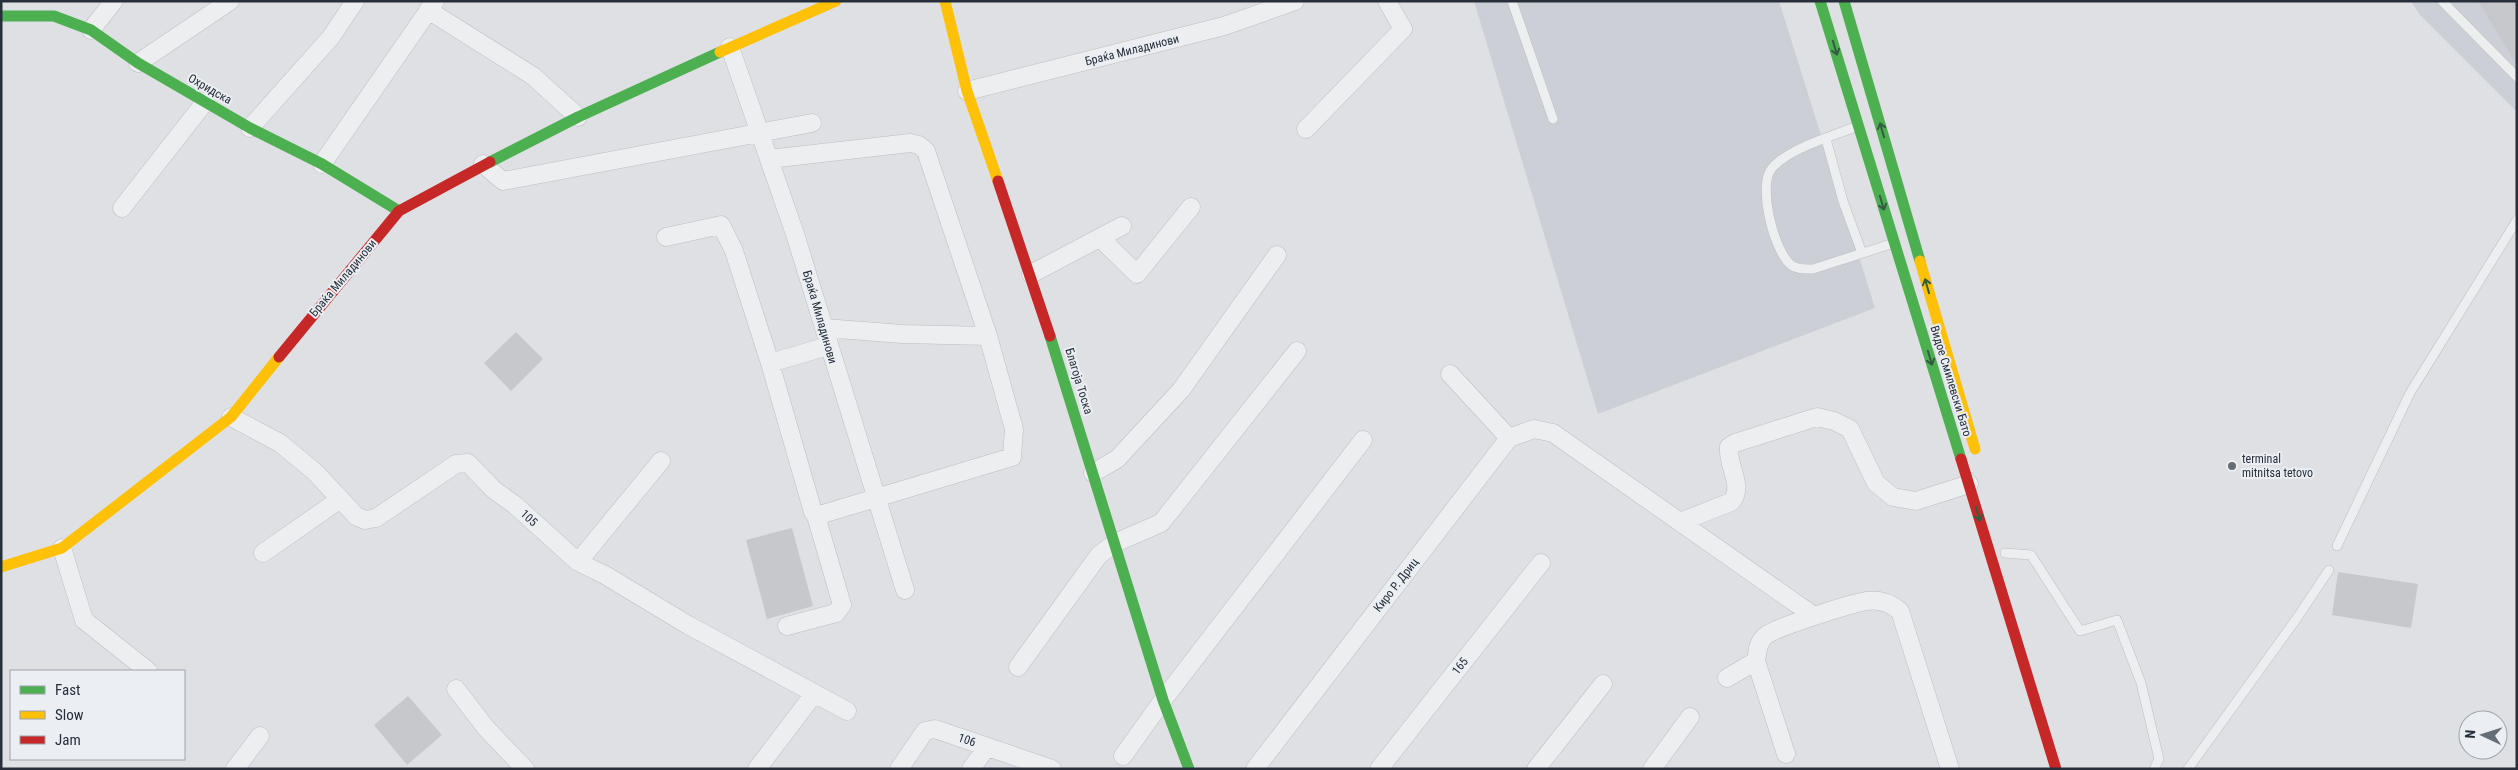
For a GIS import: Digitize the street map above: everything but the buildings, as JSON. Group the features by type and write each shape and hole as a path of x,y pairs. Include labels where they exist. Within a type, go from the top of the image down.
{"street":[{"path":"91,30 114,1"},
{"path":"138,63 230,1"},
{"path":"250,128 331,37 355,1"},
{"name":"Браќа Миладинови","path":"1,567 62,548 231,417 314,313 399,212 483,164 578,117 730,47 836,1"},
{"name":"Благоја Тоска","path":"945,1 968,91 1031,274 1163,700 1189,769"},
{"name":"Браќа Миладинови","path":"968,91 1215,28 1294,1"},
{"path":"1306,129 1403,29 1387,1"},
{"name":"Видое Смилевски Бато","path":"1820,1 2056,769"},
{"name":"Видое Смилевски Бато","path":"1844,1 1977,458"},
{"path":"322,164 432,6 533,76 578,117"},
{"name":"Охридска","path":"1,16 54,16 91,30 138,63 250,128 322,164 399,212"},
{"name":"Браќа Миладинови","path":"730,47 762,134 824,328 875,500 905,590"},
{"path":"122,208 205,102"},
{"path":"483,164 503,181 762,134 812,123"},
{"path":"770,160 910,143 919,145 926,152 988,336 1014,429 1012,457 875,500 816,516"},
{"path":"1100,238 1137,274 1191,208"},
{"path":"666,237 721,225 734,251 770,363 812,512 816,516 842,605 836,613 787,626"},
{"path":"1031,274 1122,226"},
{"path":"1093,473 1117,460 1181,390 1277,255"},
{"path":"824,328 903,334 988,336"},
{"path":"770,363 828,346"},
{"path":"1018,667 1100,555 1115,543 1161,523 1297,352"},
{"path":"1450,374 1509,438 1534,429 1554,433 1814,616"},
{"name":"105","path":"231,417 280,443 315,472 339,500 356,516 365,520 376,518 456,464 468,464 494,490 515,505 578,562 605,575 688,625 847,712"},
{"path":"1680,522 1731,502 1736,497 1738,487 1728,454 1729,448 1735,443 1817,417 1834,420 1850,430 1876,483 1893,497 1916,501 1968,484"},
{"name":"Киро Р. Дриц","path":"1255,769 1509,438"},
{"path":"1123,756 1163,700 1363,440"},
{"path":"578,562 661,461"},
{"path":"263,553 339,500"},
{"path":"62,548 84,620 147,670"},
{"name":"165","path":"1379,769 1541,563"},
{"path":"1786,754 1756,661 1758,646 1765,636 1814,616 1868,601 1890,604 1900,611 1950,769"},
{"path":"1727,678 1756,661"},
{"path":"1536,769 1603,684"},
{"path":"456,689 486,728 526,769"},
{"path":"757,769 814,694"},
{"path":"1652,769 1690,717"},
{"name":"106","path":"899,769 925,731 934,729 1052,769"},
{"path":"235,769 260,736"},
{"path":"971,769 987,747"}],"lane":[{"path":"1512,1 1553,119"},
{"path":"2442,1 2517,77"},
{"path":"1858,126 1785,157 1771,170 1765,184 1766,201 1781,254 1792,266 1802,270 1894,242"},
{"path":"1826,139 1843,202 1862,253"},
{"path":"2337,546 2410,393 2517,220"},
{"path":"2005,553 2031,555 2080,631 2117,620 2141,683 2159,759 2154,769"},
{"path":"2188,769 2329,570"}],"shaded area":[{"path":"1474,1 1779,1 1875,308 1598,414"},
{"path":"2411,1 2517,1 2517,112 2420,15"}],"traffic: fast":[{"path":"1820,1 1961,459"},
{"path":"1844,1 1920,261"},
{"path":"1,16 54,16 91,30 138,63 250,128 322,164 399,211"},
{"path":"490,162 578,117 720,52"},
{"path":"1050,336 1163,700 1189,769"}],"traffic: slow":[{"path":"720,52 836,1"},
{"path":"945,1 967,91 998,181"},
{"path":"1920,261 1975,449"},
{"path":"1,567 62,548 231,417 279,357"}],"traffic: jam":[{"path":"279,357 399,211 490,162"},
{"path":"998,181 1050,336"},
{"path":"1961,459 2056,769"}],"place":[{"name":"terminal mitnitsa tetovo","path":"2232,466"}]}
